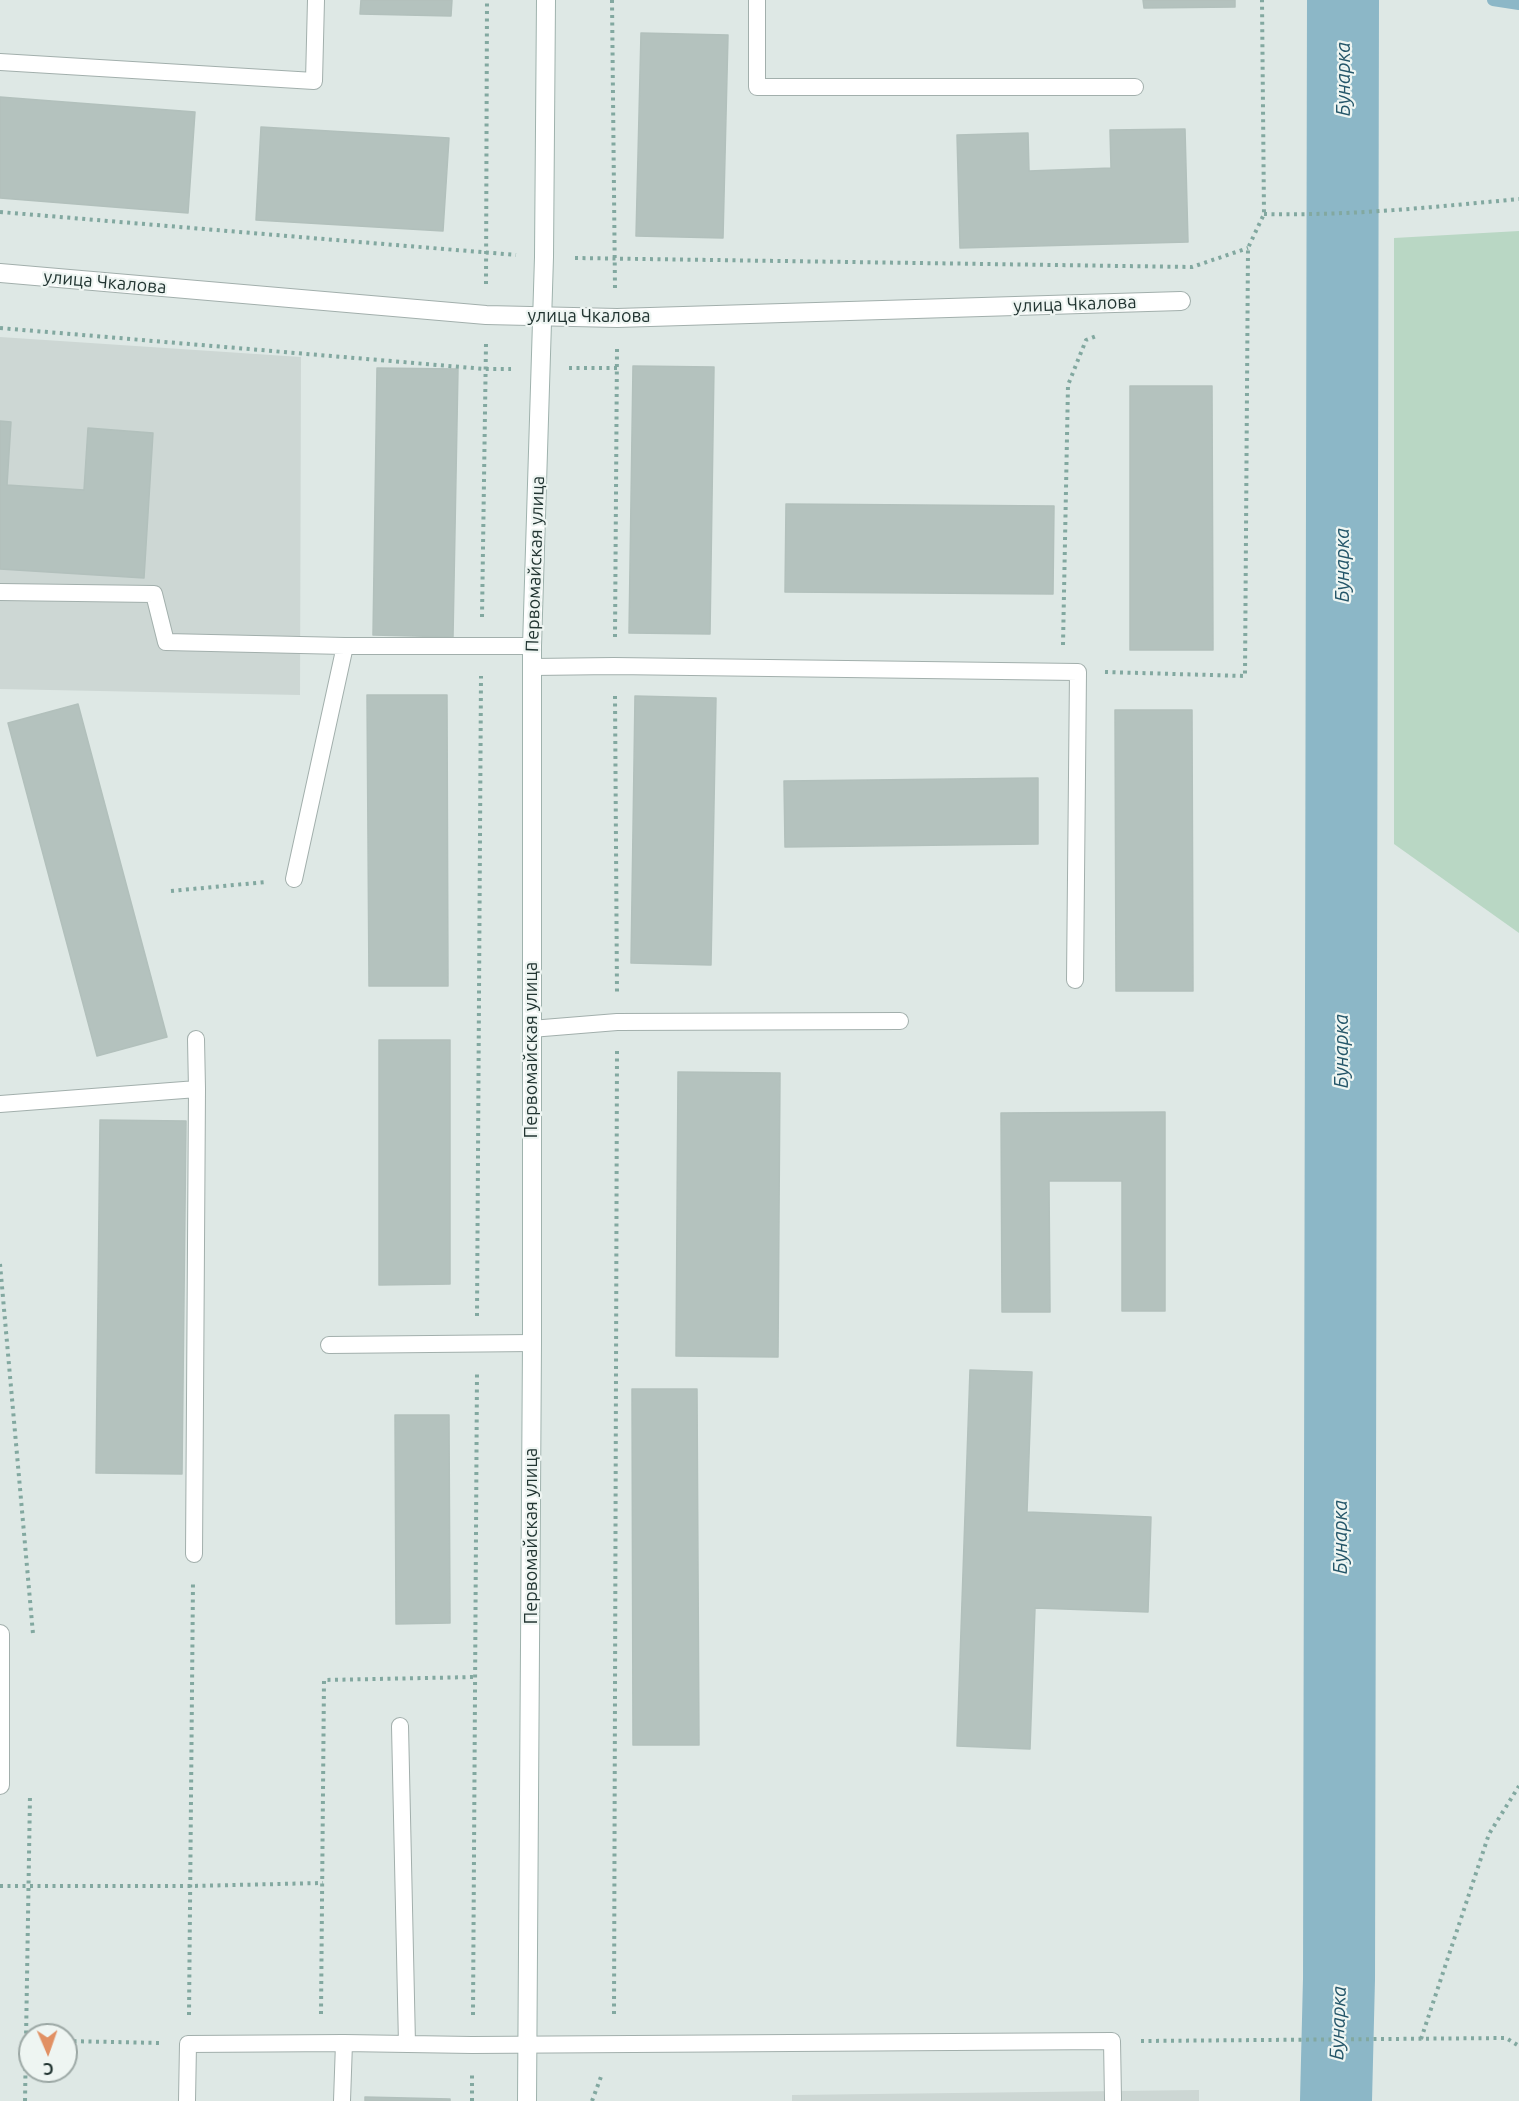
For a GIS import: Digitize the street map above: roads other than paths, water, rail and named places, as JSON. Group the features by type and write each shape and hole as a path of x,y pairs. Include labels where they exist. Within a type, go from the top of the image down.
{"main road":[{"name":"Первомайская улица","path":"527,2101 532,1343 532,646 541,369 546,0"},
{"name":"улица Чкалова","path":"0,273 486,315 542,317 617,318 1180,301"},
{"path":"0,1634 0,1785"}],"lane":[{"path":"0,62 314,81 316,0"},
{"path":"757,0 757,87 1135,87"},
{"path":"0,592 154,594 166,642 345,646 532,646"},
{"path":"294,879 345,646"},
{"path":"532,667 1070,671 1075,980"},
{"path":"531,1029 617,1022 900,1021"},
{"path":"194,1554 196,1039"},
{"path":"0,1104 197,1089"},
{"path":"328,1345 532,1343"},
{"path":"400,1726 407,2044"},
{"path":"187,2101 188,2044 472,2045 1112,2041 1113,2099"},
{"path":"342,2101 344,2043"}],"waterway":[{"name":"Бунарка","path":"1336,2101 1339,1979 1343,0"},
{"name":"Бунарка","path":"1493,0 1519,4"}]}
